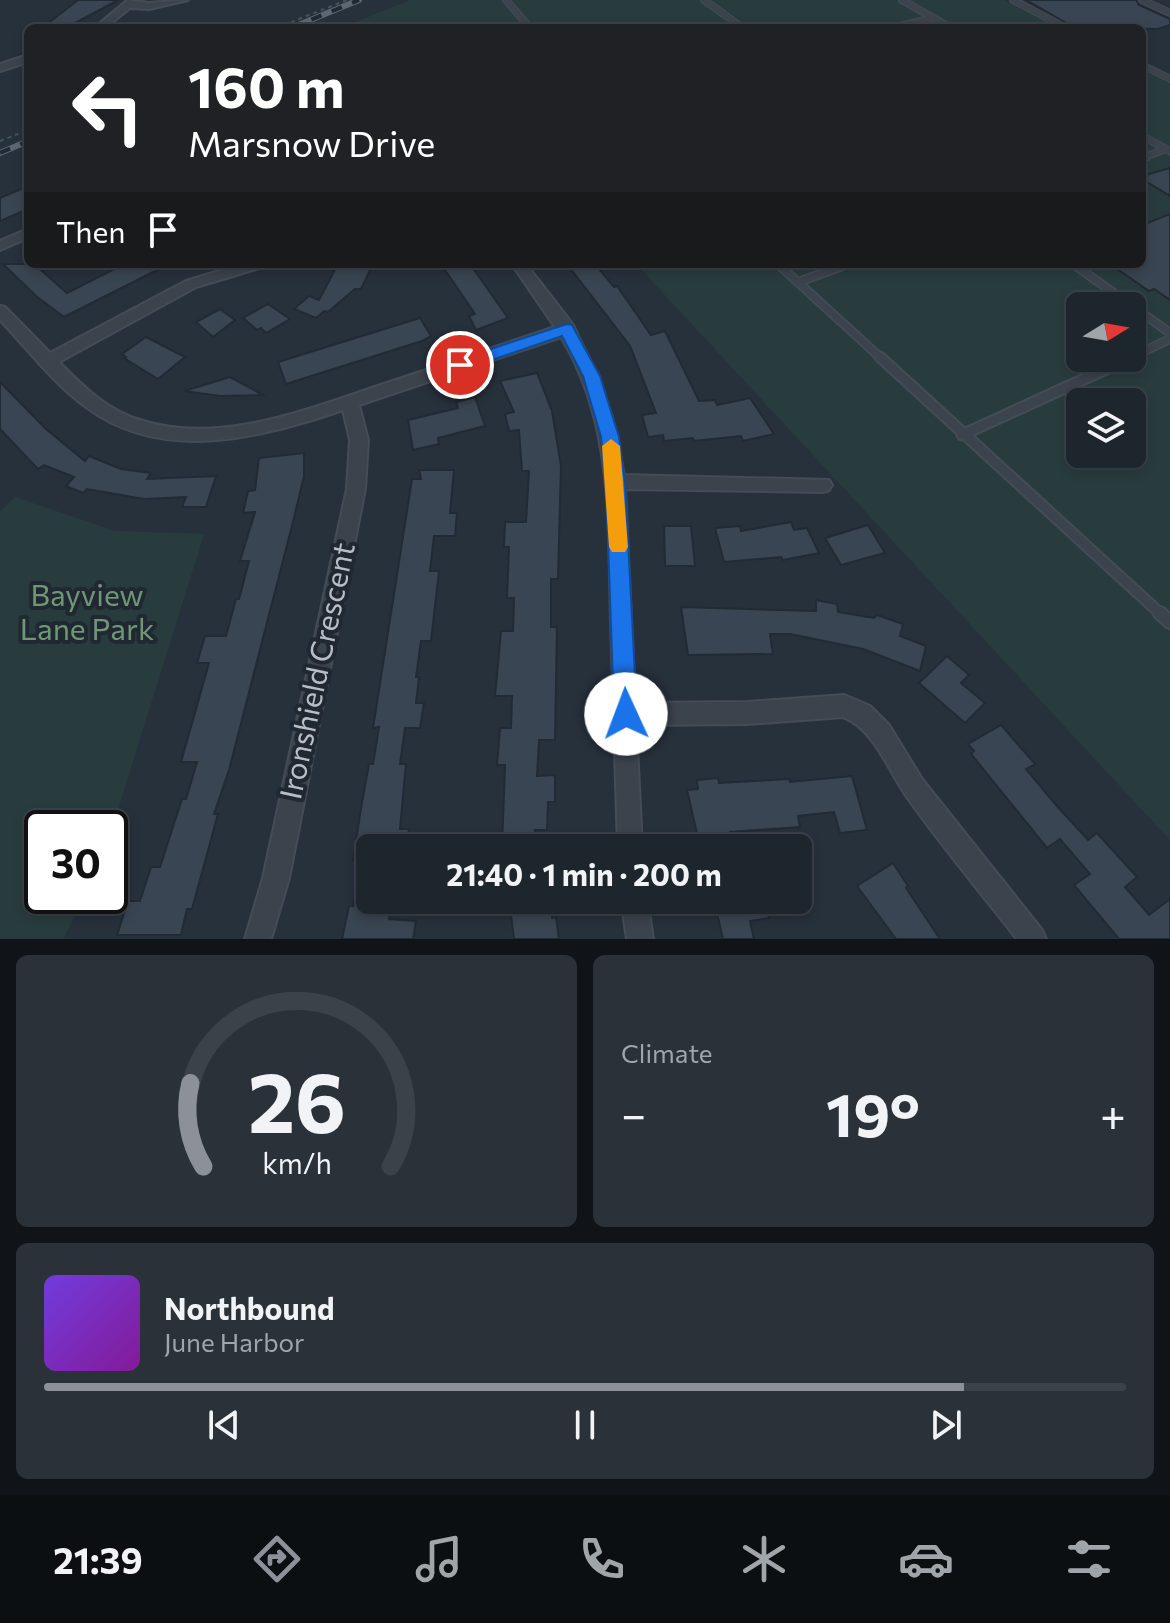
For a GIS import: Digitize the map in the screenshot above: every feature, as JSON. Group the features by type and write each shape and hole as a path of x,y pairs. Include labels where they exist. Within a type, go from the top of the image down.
{"street":[{"path":"104,24 131,3 149,6 183,0"},
{"path":"0,68 24,59"},
{"path":"0,246 24,235"},
{"path":"48,361 191,284 245,268"},
{"path":"522,268 580,352 600,400 610,437 616,482 630,834"},
{"path":"0,311 93,403 115,416 130,424 175,433 212,435 265,428 567,329"},
{"name":"Ironshield Crescent","path":"258,939 276,878 356,489 359,440 350,402"},
{"path":"616,482 823,485"},
{"path":"626,714 747,713 844,706 862,714 881,733 914,787 1033,939"},
{"path":"636,914 640,939"}],"lane":[{"path":"506,0 527,24"},
{"path":"704,0 737,24"},
{"path":"902,0 944,24"},
{"path":"1013,0 1058,24"},
{"path":"1142,0 1170,13"},
{"path":"909,24 933,18"},
{"path":"1146,67 1170,79"},
{"path":"1146,138 1168,150"},
{"path":"1146,157 1168,150"},
{"path":"782,268 1170,622"},
{"path":"798,282 837,268"},
{"path":"1079,268 1170,333"},
{"path":"1146,350 1170,339"},
{"path":"962,435 1098,372"}],"path":[{"path":"286,24 347,0"},
{"path":"0,141 24,132"}],"green space":[{"path":"410,0 1004,0 1050,24 351,24"},
{"path":"1146,72 1170,84 1170,840 640,268 1146,268"},
{"name":"Bayview Lane Park","path":"15,497 115,531 204,534 118,810 24,810 24,914 76,914 63,939 0,939 0,512"}],"building":[{"path":"78,0 118,0 73,24 47,24"},
{"path":"1026,0 1136,0 1139,5 1170,19 1170,25 1158,29 1146,29 1146,24 1068,24"},
{"path":"1170,168 1170,196 1146,181 1146,175"},
{"path":"24,188 24,211 0,221 0,198"},
{"path":"1170,214 1170,300 1154,289 1149,291 1116,268 1146,268 1146,223"},
{"path":"3,264 39,268 67,293 116,268 161,268 64,317 36,296"},
{"path":"336,268 371,268 361,289 355,289 328,312 324,311 316,318 294,309 309,296 319,300"},
{"path":"444,268 473,268 508,318 476,330 469,316 475,314"},
{"path":"570,268 598,268 614,287 617,286 651,335 665,331 699,401 715,400 717,405 750,398 774,434 743,441 741,436 694,441 693,438 664,441 663,435 648,437 642,415 656,413 630,346"},
{"path":"268,304 290,319 266,333 261,328 257,330 243,318"},
{"path":"220,309 235,320 213,337 196,322"},
{"path":"420,318 431,336 422,341 286,384 278,362"},
{"path":"146,337 185,357 158,379 122,354"},
{"path":"537,373 552,411 561,466 558,579 551,579 551,627 557,627 555,740 539,740 537,776 555,775 555,802 548,802 547,830 535,830 535,834 503,834 505,765 497,765 500,728 511,728 512,696 495,696 501,631 513,631 514,598 507,598 509,547 504,547 505,522 526,522 529,471 522,471 519,430 509,431 505,414 514,412 500,381"},
{"path":"230,377 263,395 220,396 184,391"},
{"path":"0,382 47,430 85,461 89,456 121,469 151,473 147,479 216,476 206,507 182,507 186,497 144,499 87,489 83,493 66,486 74,477 44,465 38,469 0,429"},
{"path":"475,397 485,426 438,438 439,444 413,450 408,420 458,408 456,402"},
{"path":"304,453 304,476 229,770 214,814 218,814 192,909 187,909 181,935 117,935 124,914 128,914 128,901 140,901 151,867 160,867 182,799 186,799 197,762 181,762 209,663 197,663 205,636 226,636 236,599 239,599 249,561 240,561 255,512 243,513 248,491 255,490 259,458"},
{"path":"419,470 454,470 450,513 457,513 455,536 434,536 430,571 439,571 431,641 421,641 416,677 419,677 416,703 424,703 420,728 405,728 400,764 406,764 400,829 409,829 408,834 357,834 379,727 373,728 412,479 421,479"},
{"path":"791,522 794,530 807,528 819,553 783,560 781,557 724,562 715,528 740,526 741,531"},
{"path":"868,525 885,553 841,565 825,538"},
{"path":"664,526 691,526 695,566 665,566"},
{"path":"816,600 837,604 838,612 874,618 877,615 903,624 900,636 926,646 920,671 863,649 790,634 770,634 773,654 688,655 681,607 816,611"},
{"path":"947,656 969,675 961,683 985,703 965,723 919,683"},
{"path":"1001,725 1035,764 1026,769 1056,805 1088,840 1097,833 1137,877 1125,887 1149,915 1170,899 1170,939 1119,939 1074,885 1090,874 1060,839 1047,848 971,754 974,751 968,744"},
{"path":"852,776 867,830 840,833 834,812 798,816 800,827 697,834 687,790 698,789 697,780 718,778 719,783 790,779 790,782"},
{"path":"893,863 940,939 896,939 857,886"},
{"path":"356,887 356,914 390,914 389,919 416,921 413,939 342,939 349,906 353,906"},
{"path":"511,914 552,914 552,918 556,917 559,939 514,939"},
{"path":"717,914 768,914 769,918 750,921 754,939 723,939"}],"railway":[{"path":"301,24 359,0"},
{"path":"0,153 24,143"}],"slow traffic":[{"path":"611,446 616,482 618,547"}],"route":[{"path":"460,365 567,329 580,352 600,400 610,437 616,482 626,714"}]}
